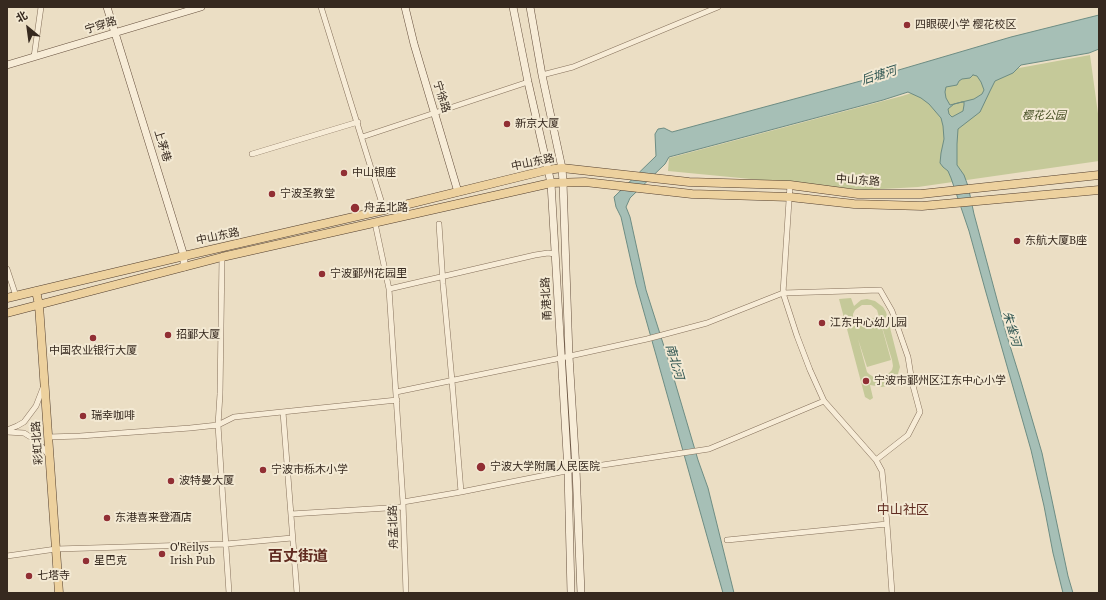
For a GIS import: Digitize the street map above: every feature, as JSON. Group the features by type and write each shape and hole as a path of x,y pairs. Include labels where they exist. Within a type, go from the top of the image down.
{"main road":[{"name":"上茅巷","path":"107,7 184,256 184,267"},
{"name":"宁穿路","path":"7,65 200,7"},
{"name":"宁徐路","path":"405,7 414,44 458,192"},
{"name":"甬港北路","path":"513,7 551,183 568,471 571,593"},
{"name":"甬港北路","path":"530,7 542,75 562,168 569,356 576,469 581,593"},
{"name":"中山东路","path":"7,298 384,210 547,170 562,168 689,182 790,185 858,194 921,194 1099,175"},
{"name":"中山东路","path":"7,312 222,257 551,183 585,182 692,194 790,197 854,204 922,206 1099,190"},
{"name":"彩虹北路","path":"36,291 39,305 59,593"}],"street":[{"path":"34,57 41,7"},
{"path":"321,7 358,122 384,210"},
{"path":"542,75 573,67 718,7"},
{"path":"362,137 528,82"},
{"path":"252,154 358,122"},
{"path":"790,185 783,293 797,336 824,401 876,460 882,471 892,593"},
{"name":"舟孟北路","path":"375,223 389,289 403,504 406,593"},
{"path":"439,224 461,492"},
{"path":"389,289 535,255 548,253 555,254"},
{"path":"222,257 220,394 218,425 229,593"},
{"path":"7,268 16,296"},
{"path":"396,392 650,339 707,323 783,293 880,290 892,310 908,357 912,382 920,412 908,435 876,460"},
{"path":"7,431 20,424 30,414 36,406 44,386"},
{"path":"48,437 190,428 218,425 234,417 397,400"},
{"path":"291,514 403,504 576,469 709,449 824,401"},
{"path":"283,412 297,593"},
{"path":"7,431 24,433 34,439 50,457"},
{"path":"727,540 887,524"},
{"path":"7,556 56,549 226,544 292,538"}],"green space":[{"name":"樱花公园","path":"1090,55 1099,121 1099,161 918,187 865,190 668,171 669,158 902,96 962,77"},
{"path":"851,298 854,306 861,300 867,299 875,301 883,307 886,312 900,367 897,377 891,384 882,387 870,385 873,398 870,400 865,397 839,299","holes":["862,305 871,305 877,310 892,360 893,366 892,370 881,378 875,378 867,372 858,339 867,367 891,360 879,317 854,323 853,317 855,310"]}],"water":[{"name":"后塘河","path":"1099,15 1099,49 1089,53 1021,65 1013,73 995,81 980,112 958,129 957,144 957,165 964,175 968,186 1006,333 1042,453 1068,576 1073,593 1063,593 1031,450 969,231 951,178 948,171 940,163 944,139 941,118 929,104 921,98 908,92 669,157 665,164 630,198 626,207 630,217 646,290 708,488 734,593 723,593 636,284 621,217 616,207 614,197 656,156 655,134 658,129 664,128 672,132 868,79 1011,37","holes":["973,75 977,76 984,90 982,94 974,99 962,102 964,102 963,111 952,117 949,114 948,109 954,104 950,105 946,98 946,87 957,85 962,79 970,78"]}],"place":[{"name":"四眼碶小学 樱花校区","path":"907,25"},
{"name":"新京大厦","path":"507,124"},
{"name":"中山银座","path":"344,173"},
{"name":"宁波圣教堂","path":"272,194"},
{"name":"舟孟北路","path":"355,208"},
{"name":"东航大厦B座","path":"1017,241"},
{"name":"宁波鄞州花园里","path":"322,274"},
{"name":"江东中心幼儿园","path":"822,323"},
{"name":"招鄞大厦","path":"168,335"},
{"name":"中国农业银行大厦","path":"93,338"},
{"name":"宁波市鄞州区江东中心小学","path":"866,381"},
{"name":"瑞幸咖啡","path":"83,416"},
{"name":"宁波大学附属人民医院","path":"481,467"},
{"name":"宁波市栎木小学","path":"263,470"},
{"name":"波特曼大厦","path":"171,481"},
{"name":"东港喜来登酒店","path":"107,518"},
{"name":"O'Reilys Irish Pub","path":"162,554"},
{"name":"星巴克","path":"86,561"},
{"name":"七塔寺","path":"29,576"}],"district":[{"name":"中山社区","path":"903,511"},
{"name":"百丈街道","path":"298,557"}],"water label":[{"name":"朱雀河","path":"1011,329"},
{"name":"南北河","path":"674,362"}]}
